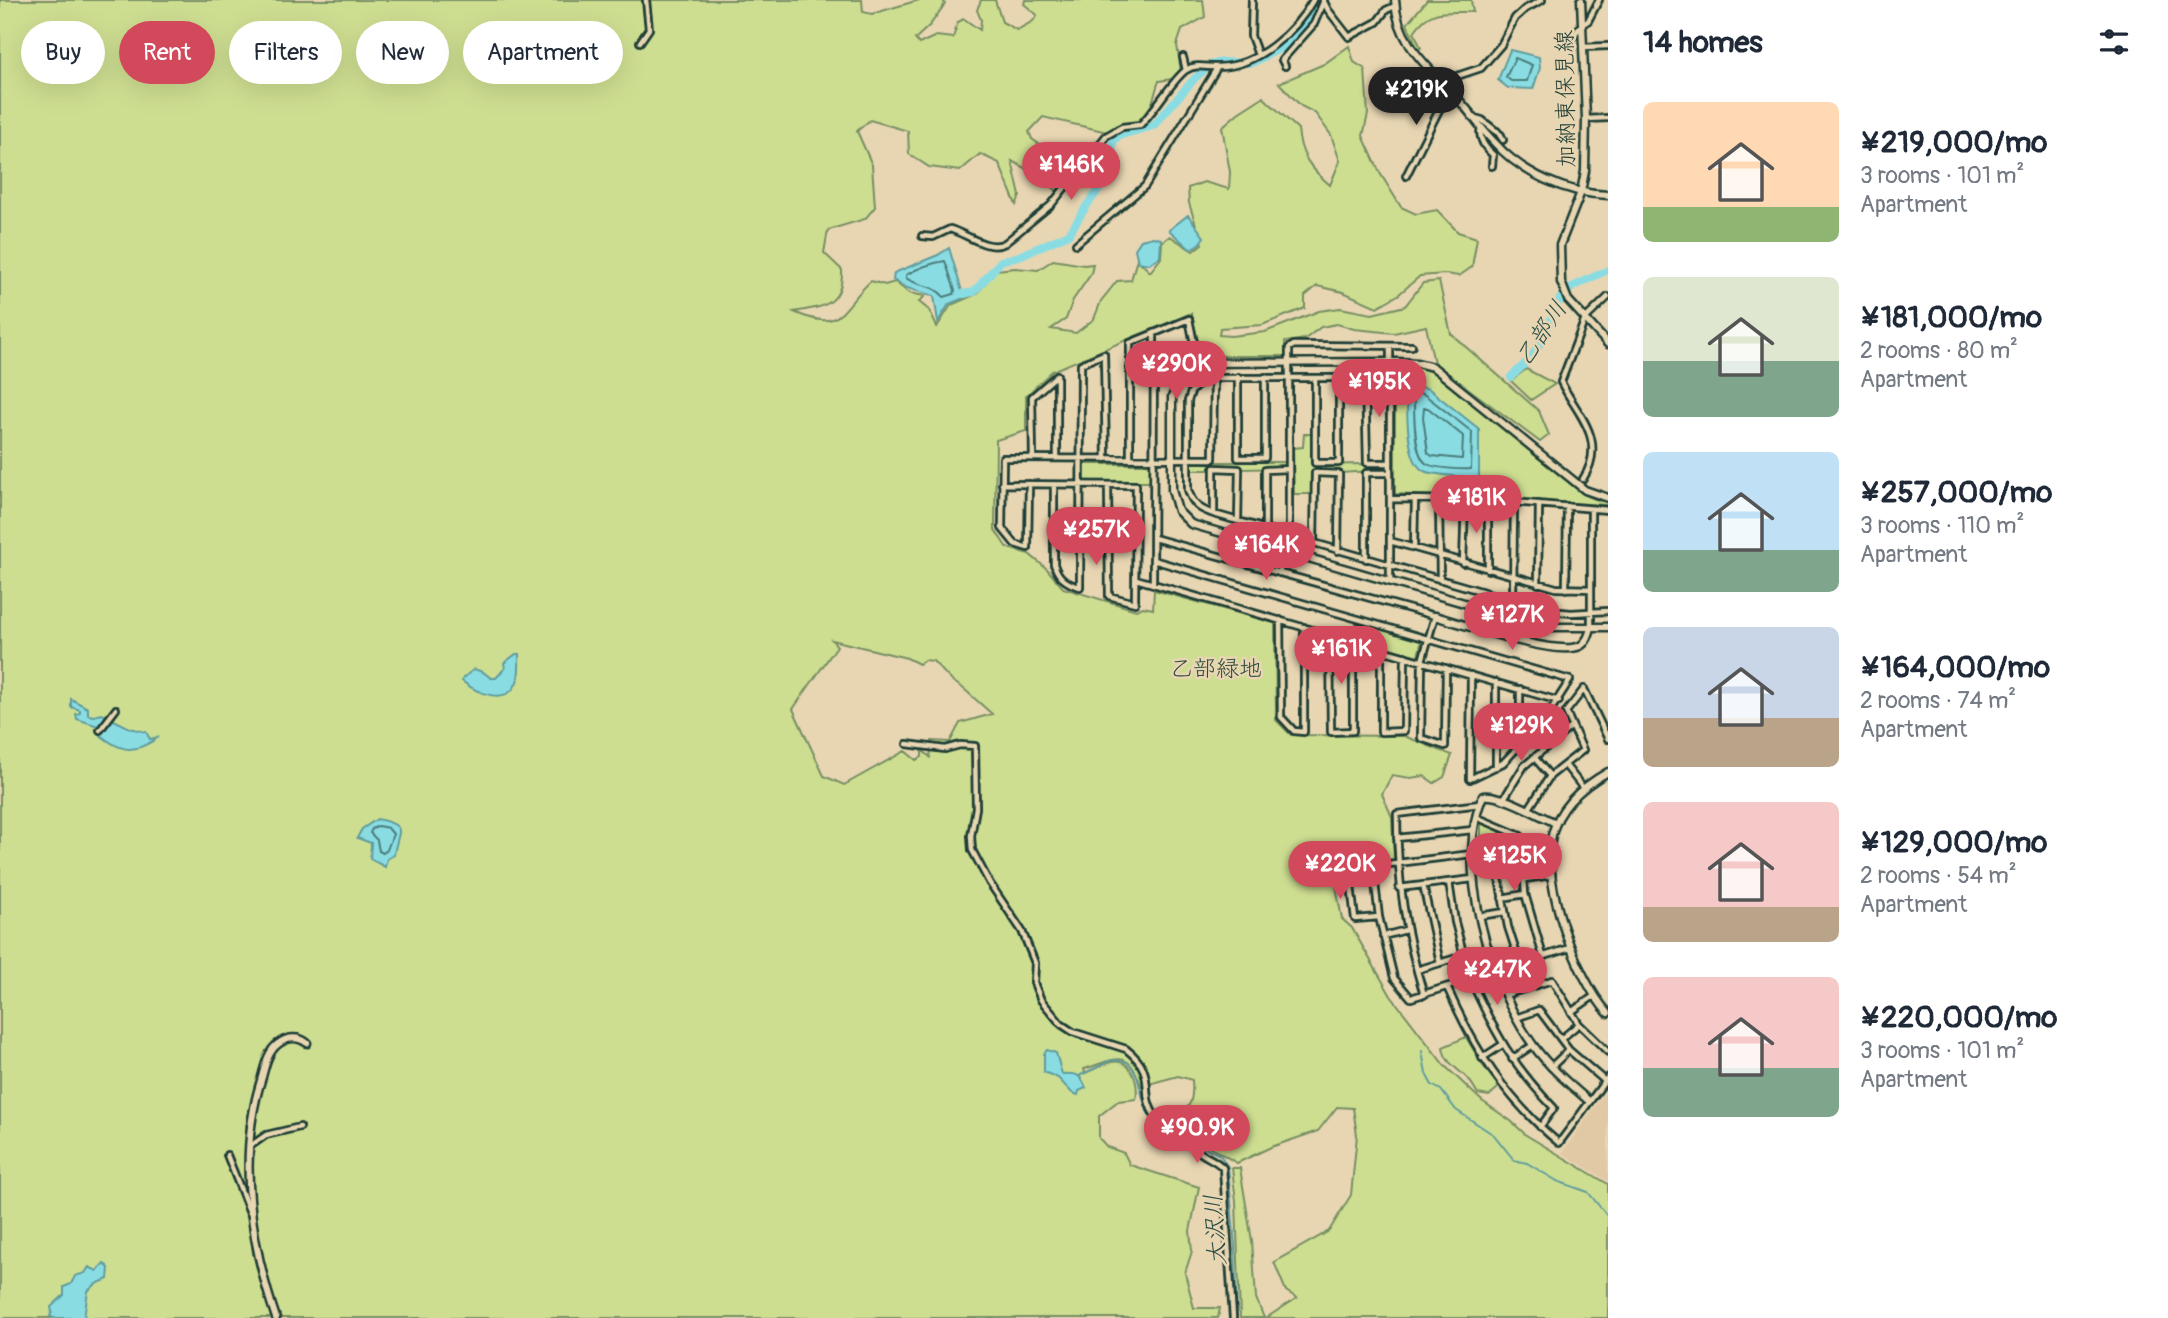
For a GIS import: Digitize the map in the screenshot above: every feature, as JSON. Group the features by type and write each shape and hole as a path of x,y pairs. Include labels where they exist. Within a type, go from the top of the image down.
{"street":[{"path":"640,42 649,29 646,0"},
{"path":"1252,0 1251,36 1256,55"},
{"path":"922,236 933,237 950,229 989,245 999,246 1005,243 1051,205 1106,136 1122,127 1140,125 1186,70 1206,65 1235,65 1270,48 1306,14 1313,0"},
{"path":"1324,0 1328,10 1349,37 1377,22 1395,3 1399,26 1410,48 1506,155 1536,175 1581,192 1608,195"},
{"path":"1285,66 1282,60 1314,24 1324,0"},
{"path":"1442,81 1481,68 1501,45 1515,18 1542,0"},
{"name":"加納東保見線","path":"1581,0 1586,119 1585,171 1581,192 1560,244 1559,267 1565,295 1608,344"},
{"path":"1567,43 1588,21 1600,0"},
{"path":"1583,47 1608,46"},
{"path":"1183,57 1186,70"},
{"path":"1076,244 1145,186 1215,67"},
{"path":"1406,177 1449,89"},
{"path":"1474,118 1482,120 1497,131"},
{"path":"1586,119 1608,118"},
{"path":"1481,127 1479,134 1486,149 1493,155 1492,166"},
{"path":"1583,479 1590,469 1592,441 1586,421 1561,382 1585,319 1608,297"},
{"path":"1130,459 1130,343 1189,319 1198,363"},
{"path":"1153,584 1154,333"},
{"path":"1279,573 1289,536 1289,348 1294,345 1412,346"},
{"path":"1154,362 1195,346"},
{"path":"1390,346 1390,582"},
{"path":"1054,485 1055,570 1066,583 1080,587 1081,363 1104,354 1106,459"},
{"path":"1608,498 1585,489 1433,366 1391,362 1198,363 1182,375 1173,391 1172,490 1175,505 1182,517 1191,524 1547,627 1608,627"},
{"path":"1033,458 1032,397 1057,375 1057,458"},
{"path":"1029,484 1028,548 1015,544 1002,528 1003,458 1154,459 1171,462 1213,459 1214,377"},
{"path":"1238,377 1238,458 1265,458 1265,377"},
{"path":"1315,377 1315,463 1339,463 1339,378"},
{"path":"1391,378 1204,378 1191,392 1188,401 1188,490 1191,500 1198,508 1214,514 1550,611 1608,611"},
{"path":"1365,378 1367,463 1390,463"},
{"path":"1214,514 1214,468 1239,469 1238,521"},
{"path":"1265,529 1265,470 1289,469"},
{"path":"1366,559 1366,473 1390,473"},
{"path":"1314,543 1315,474 1339,474 1338,551"},
{"path":"1002,484 1136,485 1135,603 1109,596 1108,485"},
{"path":"1390,499 1488,500 1608,510"},
{"path":"1414,548 1415,500"},
{"path":"1439,500 1440,580"},
{"path":"1463,563 1465,500"},
{"path":"1488,500 1488,570"},
{"path":"1513,601 1514,502"},
{"path":"1538,584 1539,504"},
{"path":"1566,589 1567,506"},
{"path":"1154,538 1540,645 1561,648 1581,645 1591,628 1591,509"},
{"path":"1390,541 1538,584 1566,589 1591,589"},
{"path":"1153,561 1570,680 1559,701 1503,763 1470,779 1471,675"},
{"path":"1136,579 1559,701"},
{"path":"1435,615 1422,661 1421,738 1445,746 1446,668"},
{"path":"1280,620 1281,717 1294,731 1304,732 1304,627"},
{"path":"1330,635 1331,732 1353,731 1353,642"},
{"path":"1381,649 1381,732 1404,731 1405,656"},
{"path":"1496,682 1496,767"},
{"path":"1528,811 1550,776 1583,750 1566,712 1584,689 1608,738"},
{"path":"1520,690 1520,729 1529,737"},
{"path":"100,730 116,709"},
{"path":"1503,800 1520,772 1572,726"},
{"path":"907,744 945,749 975,746 976,807 971,836 972,850 989,883 1022,931 1035,963 1034,984 1041,1000 1061,1024 1073,1032 1126,1049 1133,1054 1142,1065 1148,1081 1149,1102 1155,1117 1192,1143 1200,1153 1217,1161 1224,1172 1233,1318"},
{"path":"1534,757 1550,776"},
{"path":"1565,765 1583,788"},
{"path":"1608,772 1583,788 1565,807 1556,823 1550,847 1552,876 1570,948 1594,996 1608,1013"},
{"path":"1556,823 1503,800 1483,796 1473,830 1473,879 1479,916 1495,972 1516,1018 1551,1067 1589,1101"},
{"path":"1424,995 1406,930 1399,888 1397,814 1480,804"},
{"path":"1476,817 1521,836 1525,894 1543,957"},
{"path":"1397,838 1473,830"},
{"path":"1380,918 1355,919 1350,877 1373,866 1472,854"},
{"path":"1373,866 1383,936 1394,978 1411,998 1570,948"},
{"path":"1473,870 1497,868 1504,912 1520,964"},
{"path":"1525,879 1552,876"},
{"path":"1399,888 1473,879"},
{"path":"1449,882 1464,956"},
{"path":"1423,885 1440,963"},
{"path":"1502,898 1525,894"},
{"path":"1479,916 1504,912"},
{"path":"1383,936 1406,930"},
{"path":"1416,971 1489,948"},
{"path":"1471,980 1502,1045 1554,1108 1540,1127"},
{"path":"1505,995 1552,980 1579,1024 1608,1052"},
{"path":"1447,987 1482,1058 1501,1085 1540,1127 1559,1143 1607,1079 1569,1050 1539,1010 1516,1018"},
{"path":"1571,1012 1594,996"},
{"path":"1560,1039 1579,1024"},
{"path":"276,1318 253,1220 249,1147 251,1115 267,1060 274,1048 286,1039 298,1038 307,1043"},
{"path":"1482,1058 1502,1045"},
{"path":"1512,1059 1533,1045"},
{"path":"1551,1067 1569,1050"},
{"path":"249,1147 266,1135 300,1127"},
{"path":"227,1155 253,1220"}],"shaded area":[{"path":"1608,1088 1608,1181 1562,1153"}],"green space":[{"name":"乙部緑地","path":"0,0 862,0 863,12 872,14 919,0 943,0 945,4 930,25 915,39 919,44 936,36 953,38 958,22 964,19 980,30 981,20 977,10 981,0 995,0 1002,22 1017,30 1033,21 1037,15 1024,4 1025,0 1203,0 1205,17 1182,30 1177,45 1181,72 1172,79 1159,81 1148,112 1140,121 1107,132 1043,117 1029,132 1032,139 1074,168 1057,191 1039,176 1012,161 1020,196 1016,205 999,163 980,154 960,171 929,167 909,154 908,131 870,120 857,131 872,165 875,207 865,219 828,230 824,253 842,270 839,291 835,298 822,306 794,312 810,318 832,319 840,315 871,281 885,285 895,282 909,293 925,296 919,302 929,310 937,327 951,305 977,294 996,270 1038,270 1053,260 1093,264 1091,274 1073,300 1066,319 1051,329 1076,333 1094,319 1101,301 1117,281 1131,280 1137,259 1150,272 1161,258 1162,242 1170,236 1193,251 1202,244 1189,203 1188,188 1204,182 1229,189 1230,172 1222,127 1263,97 1298,129 1307,160 1330,185 1340,161 1331,135 1315,113 1301,106 1279,83 1324,64 1349,46 1354,62 1365,69 1368,114 1363,136 1380,173 1401,207 1416,214 1437,210 1458,232 1477,238 1472,267 1459,276 1420,276 1398,295 1377,307 1343,292 1317,286 1305,296 1305,308 1262,325 1220,328 1219,335 1265,332 1319,311 1340,308 1372,314 1405,306 1423,283 1439,281 1451,334 1539,411 1549,435 1540,442 1434,363 1426,326 1394,333 1354,329 1337,324 1321,327 1305,339 1285,342 1285,356 1202,356 1191,313 1052,371 1026,396 1026,431 996,440 995,530 1007,548 1029,554 1047,569 1063,588 1136,610 1143,607 1153,609 1154,590 1275,623 1276,720 1291,735 1404,736 1452,755 1444,777 1434,783 1424,776 1410,778 1392,775 1382,794 1392,817 1394,859 1367,863 1355,872 1338,873 1335,881 1342,919 1352,928 1391,996 1444,1065 1482,1101 1526,1135 1608,1184 1608,1318 1266,1318 1297,1298 1286,1291 1274,1262 1329,1231 1351,1195 1357,1135 1353,1108 1337,1107 1318,1131 1271,1147 1237,1163 1164,1119 1188,1107 1192,1097 1192,1080 1178,1076 1141,1086 1131,1065 1119,1059 1084,1069 1085,1073 1112,1062 1119,1062 1129,1068 1135,1080 1136,1099 1118,1101 1099,1116 1099,1138 1107,1147 1124,1153 1130,1165 1199,1187 1190,1231 1192,1251 1185,1273 1194,1308 1220,1308 1218,1318 278,1318 260,1249 253,1201 250,1153 251,1129 260,1087 256,1084 246,1126 248,1199 253,1254 274,1318 0,1318","holes":["832,640 907,658 919,664 924,660 933,661 951,680 992,714 960,723 950,742 932,741 930,757 922,750 922,757 916,760 905,751 844,785 824,776 793,709 837,646"]},
{"path":"1427,0 1471,0 1473,12 1439,13 1426,18 1414,32 1421,48 1418,49 1407,24"},
{"path":"1397,366 1417,367 1434,373 1583,494 1599,501 1608,501 1608,505 1395,494"},
{"path":"1526,369 1555,384 1531,400 1511,381"},
{"path":"1304,434 1312,434 1313,465 1363,464 1388,466 1388,470 1340,473 1312,471 1311,494 1294,494 1293,448 1303,447"},
{"path":"1190,462 1287,462 1286,468 1212,467 1211,470 1189,470"},
{"path":"1085,464 1151,464 1152,482 1085,482"},
{"path":"1357,621 1422,640 1418,656 1367,642 1368,634 1357,630"},
{"path":"1481,822 1500,831 1500,863 1481,865"},
{"path":"1466,1037 1499,1087 1489,1096 1478,1094 1444,1053 1443,1047"},
{"path":"1232,1168 1240,1168 1252,1241 1256,1298 1264,1318 1240,1318 1236,1201"}],"water":[{"path":"1510,50 1539,57 1540,68 1533,89 1508,88 1498,80"},
{"path":"1188,215 1204,237 1190,249 1169,230"},
{"path":"1153,237 1161,239 1160,257 1149,264 1138,262 1135,249 1141,240"},
{"path":"949,248 964,298 949,304 938,322 934,296 907,288 893,280 894,273"},
{"path":"1410,384 1429,389 1479,429 1479,479 1428,472 1418,465 1408,433 1407,387"},
{"path":"519,654 518,679 512,690 506,694 499,696 482,693 462,681 474,669 496,678 505,668 504,663"},
{"path":"71,699 88,708 88,715 102,714 130,728 146,732 150,739 159,737 136,749 115,745 99,734 98,726 77,719 76,714 80,713 80,710 71,707"},
{"path":"377,819 394,824 399,831 394,855 387,859 385,867 370,859 371,843 357,838 362,829"},
{"path":"1047,1050 1056,1053 1062,1074 1080,1077 1086,1088 1079,1091 1078,1095 1072,1093 1058,1078 1044,1072 1044,1054"},
{"path":"104,1263 109,1268 108,1279 88,1291 84,1318 50,1316 51,1307 64,1295 64,1287 71,1284 75,1276 85,1273 89,1267 97,1271"}],"waterway":[{"path":"963,294 974,292 1001,261 1069,234 1110,175 1113,142 1118,136 1153,126 1210,65 1221,62 1252,63 1283,47 1303,29 1318,0"},
{"name":"乙部川","path":"1511,377 1538,347 1561,297 1574,286 1608,270"},
{"path":"1422,1051 1426,1074 1432,1085 1441,1090 1456,1110 1494,1135 1514,1160 1527,1163 1557,1181 1588,1192 1608,1217"},
{"name":"大沢川","path":"1079,1076 1112,1060 1127,1062 1138,1079 1148,1113 1156,1123 1189,1142"},
{"name":"大沢川","path":"1195,1142 1220,1155 1228,1167 1235,1246 1237,1318"}]}
